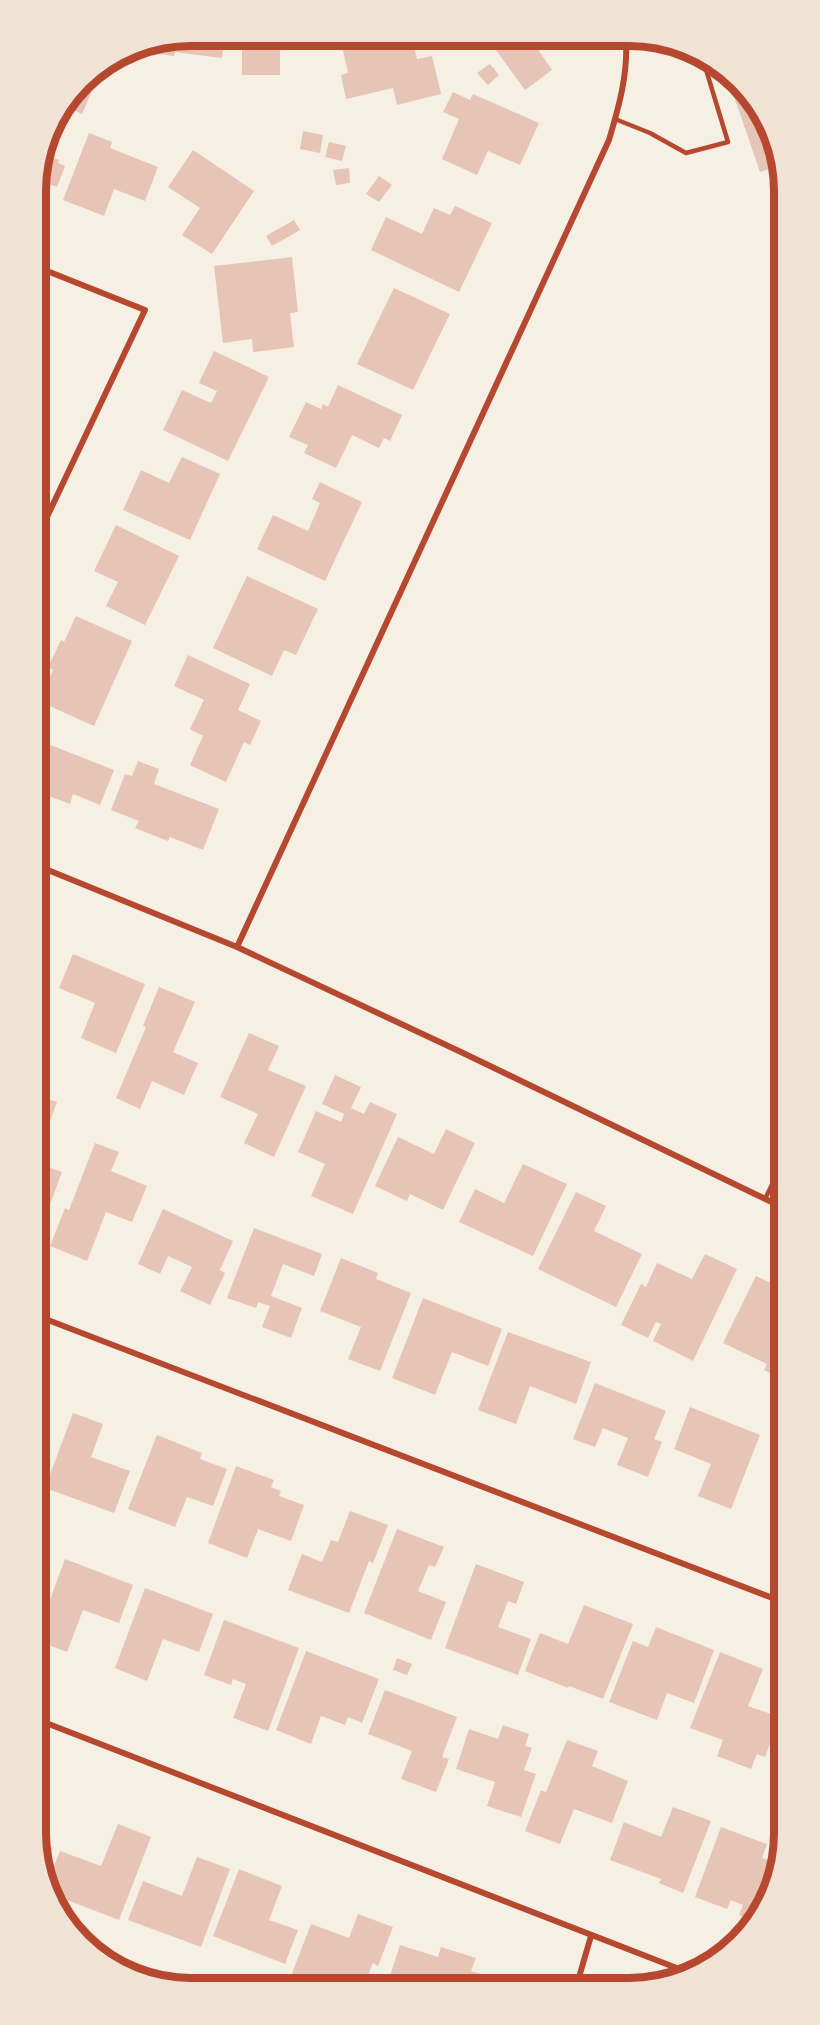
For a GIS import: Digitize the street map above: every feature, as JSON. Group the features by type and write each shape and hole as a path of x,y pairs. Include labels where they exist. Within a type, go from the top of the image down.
{"street":[{"path":"237,947 542,290 609,140 622,96 626,46"},
{"path":"47,271 145,310 47,517"},
{"path":"47,869 237,947 472,1057 773,1203"},
{"path":"46,1319 773,1598"},
{"path":"46,1723 679,1969"},
{"path":"579,1978 591,1936"}],"lane":[{"path":"615,119 650,133 686,153 728,142 706,69"},
{"path":"765,1199 773,1182"}],"building":[{"path":"192,46 224,46 222,58 175,52 174,56 151,53"},
{"path":"242,46 280,46 280,75 242,75"},
{"path":"342,46 414,46 417,59 432,56 441,94 397,105 393,88 346,99 341,75 348,73"},
{"path":"493,46 540,46 537,48 552,70 525,90"},
{"path":"490,64 499,75 488,85 477,73"},
{"path":"89,90 92,91 82,114 72,110"},
{"path":"732,90 754,119 769,154 771,168 760,172"},
{"path":"453,92 470,100 473,94 539,123 520,165 488,151 477,175 442,159 459,119 443,112"},
{"path":"303,131 323,135 320,153 300,149"},
{"path":"89,133 112,142 110,148 158,167 145,201 114,189 104,216 63,200"},
{"path":"329,142 346,146 342,161 325,157"},
{"path":"193,150 254,191 212,254 182,235 200,208 168,187"},
{"path":"51,157 65,166 57,187 49,184 47,189"},
{"path":"349,168 350,183 336,185 333,170"},
{"path":"379,176 392,185 379,202 366,194"},
{"path":"455,206 492,223 459,292 371,250 386,217 422,234 434,208 450,215"},
{"path":"294,220 300,230 272,246 266,236"},
{"path":"292,257 298,312 290,313 294,347 253,352 252,339 223,343 214,266"},
{"path":"394,288 450,314 413,390 357,364"},
{"path":"214,351 269,377 228,461 163,430 182,390 211,403 217,391 199,383"},
{"path":"338,385 402,415 390,441 384,438 379,448 352,435 336,468 304,453 308,445 289,437 306,402 321,409 323,404 328,407"},
{"path":"182,457 220,474 190,540 123,510 141,470 169,483"},
{"path":"320,482 362,502 325,581 257,549 273,515 308,531 320,503 312,499"},
{"path":"116,525 179,556 145,625 106,606 118,582 94,571"},
{"path":"247,576 318,609 296,655 284,650 272,676 213,648"},
{"path":"76,616 132,641 94,726 47,705 47,684 53,670 48,667 61,640 64,642"},
{"path":"188,655 250,684 238,710 261,721 250,745 244,742 226,782 190,765 203,736 190,729 204,700 174,686"},
{"path":"47,743 114,770 100,805 73,794 70,804 47,795"},
{"path":"138,761 159,769 154,784 219,809 203,850 170,837 168,841 135,828 139,821 111,810 125,774 132,776"},
{"path":"73,954 145,984 116,1053 81,1038 95,1003 59,988"},
{"path":"159,987 195,1002 173,1052 198,1063 184,1095 152,1081 140,1109 116,1098 146,1027 143,1026"},
{"path":"249,1033 279,1046 268,1070 306,1086 274,1157 244,1143 258,1114 220,1097"},
{"path":"335,1075 361,1087 351,1108 364,1114 370,1102 397,1114 353,1214 311,1196 325,1164 298,1152 316,1111 341,1122 344,1114 322,1104"},
{"path":"46,1098 57,1102 46,1131"},
{"path":"446,1129 475,1143 443,1210 410,1194 407,1201 375,1186 398,1137 434,1154"},
{"path":"95,1143 119,1152 111,1171 147,1186 132,1222 106,1212 87,1261 50,1246 65,1208 69,1210"},
{"path":"523,1164 567,1184 533,1256 459,1222 475,1189 504,1203"},
{"path":"46,1167 62,1172 46,1215"},
{"path":"576,1192 606,1206 594,1231 642,1254 616,1307 538,1269"},
{"path":"163,1209 233,1241 220,1270 225,1273 210,1305 180,1291 192,1267 168,1256 160,1274 138,1264"},
{"path":"254,1228 322,1254 314,1276 283,1264 271,1296 302,1308 291,1338 262,1327 270,1306 258,1302 256,1308 227,1298"},
{"path":"705,1254 737,1269 693,1361 653,1341 661,1324 656,1322 648,1338 621,1325 641,1284 646,1287 657,1263 692,1279"},
{"path":"341,1258 378,1273 376,1279 411,1293 380,1371 348,1359 361,1327 320,1311"},
{"path":"756,1276 773,1284 773,1375 764,1370 767,1364 723,1343"},
{"path":"423,1298 502,1329 488,1366 452,1352 435,1395 392,1378"},
{"path":"508,1332 591,1362 576,1404 530,1386 516,1424 478,1410"},
{"path":"595,1383 666,1411 654,1439 662,1442 648,1477 617,1465 628,1438 603,1428 595,1447 573,1439"},
{"path":"690,1407 760,1435 731,1509 698,1496 711,1464 674,1449"},
{"path":"73,1413 103,1424 91,1457 130,1471 114,1513 46,1488"},
{"path":"157,1435 202,1453 200,1459 227,1469 213,1506 187,1497 175,1527 128,1509"},
{"path":"236,1466 274,1480 271,1487 281,1491 279,1496 304,1505 291,1541 258,1529 247,1558 208,1543"},
{"path":"350,1511 388,1525 373,1563 369,1561 349,1613 288,1590 302,1554 322,1562 331,1540 338,1542"},
{"path":"397,1529 444,1547 435,1567 429,1565 418,1591 446,1602 431,1640 364,1613"},
{"path":"65,1559 133,1585 119,1623 83,1610 67,1652 46,1644 46,1610"},
{"path":"476,1564 524,1582 516,1604 508,1601 498,1627 531,1639 518,1675 445,1648"},
{"path":"145,1588 213,1614 199,1652 163,1639 147,1681 115,1668"},
{"path":"584,1605 633,1624 603,1699 525,1671 540,1633 568,1644"},
{"path":"224,1620 299,1648 268,1731 233,1718 246,1684 233,1679 231,1685 204,1675"},
{"path":"656,1627 714,1650 694,1703 667,1693 657,1720 609,1702 633,1641 648,1647"},
{"path":"306,1651 379,1679 362,1723 348,1717 345,1725 321,1716 311,1744 276,1730"},
{"path":"720,1652 763,1669 748,1706 773,1715 773,1735 765,1757 757,1754 751,1769 717,1756 723,1740 690,1728"},
{"path":"397,1658 412,1664 407,1675 393,1670"},
{"path":"385,1690 457,1717 442,1757 449,1759 436,1792 401,1779 412,1751 368,1734"},
{"path":"503,1725 529,1734 525,1746 532,1748 524,1770 536,1774 521,1817 487,1806 495,1782 456,1769 469,1729 498,1739"},
{"path":"567,1740 598,1751 592,1766 628,1781 612,1823 574,1809 560,1844 525,1831 541,1790 546,1792"},
{"path":"673,1807 711,1821 683,1893 659,1883 661,1879 610,1860 624,1822 661,1837"},
{"path":"118,1824 151,1837 119,1920 62,1898 51,1872 60,1851 101,1866"},
{"path":"721,1827 767,1844 762,1858 771,1861 769,1871 754,1906 746,1918 739,1915 743,1905 731,1900 727,1909 695,1897"},
{"path":"47,1846 53,1848 49,1858"},
{"path":"197,1857 230,1869 201,1947 128,1920 143,1881 182,1896"},
{"path":"239,1869 282,1886 269,1920 298,1930 285,1964 213,1936"},
{"path":"358,1914 393,1927 378,1966 373,1963 367,1978 290,1978 311,1924 349,1938"},
{"path":"400,1945 438,1957 441,1947 476,1958 471,1971 494,1978 389,1978"}]}
